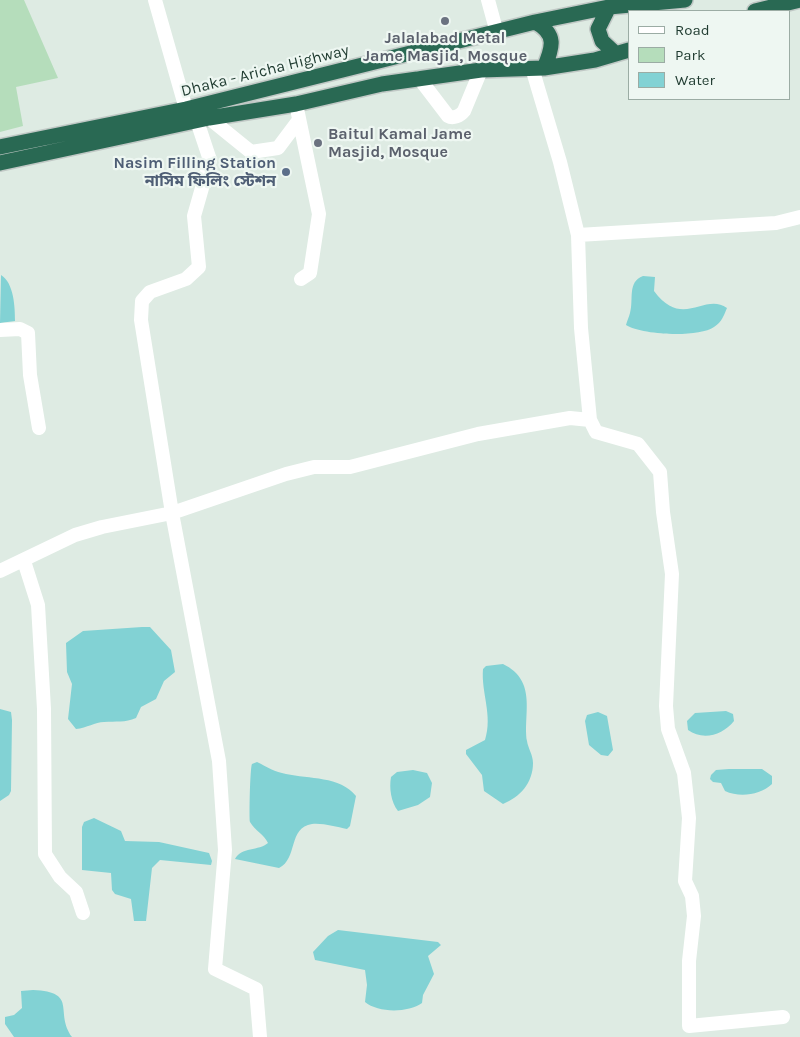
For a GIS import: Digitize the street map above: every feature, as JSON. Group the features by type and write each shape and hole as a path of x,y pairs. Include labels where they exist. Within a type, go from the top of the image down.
{"highway":[{"name":"Dhaka - Aricha Highway","path":"0,147 186,108 535,22 609,7 685,0"},
{"path":"759,10 800,0"},
{"path":"609,7 598,29 602,41 622,52"},
{"path":"535,22 547,28 551,38 551,51 538,68"},
{"name":"Dhaka - Aricha Highway","path":"0,163 203,119 296,104 420,78 481,70 538,68 595,60 622,52"}],"street":[{"path":"155,0 186,108"},
{"path":"488,0 496,33"},
{"path":"538,68 578,235 581,328 590,420 596,432 638,444 660,472 663,512 672,574 666,706 668,728 684,773 689,818 685,881 692,896 694,916 689,961 689,1026 783,1017"},
{"path":"420,78 448,116 452,118 462,115 481,70"},
{"path":"296,104 319,214 310,273 301,279"},
{"path":"203,119 251,152 278,148 299,120"},
{"path":"203,119 210,160 194,216 199,267 186,279 150,292 142,301 141,320 172,513 219,761 225,850 215,969 256,989 260,1037"},
{"path":"578,235 776,223 800,217"},
{"path":"0,330 20,329 28,333 30,376 39,428"},
{"path":"0,571 76,536 102,527 172,513 286,474 314,467 350,467 478,434 570,418 590,420"},
{"path":"24,561 38,605 44,709 45,854 60,877 76,892 83,913"}],"green space":[{"path":"0,0 24,0 58,78 16,87 23,126 0,132"}],"water":[{"path":"1,275 11,289 15,321 0,323"},
{"path":"643,276 655,277 654,291 674,308 684,309 718,304 727,308 724,316 714,327 696,333 657,333 626,325 630,314 633,287 635,282"},
{"path":"150,627 171,650 175,672 164,681 156,699 141,707 136,718 124,721 101,722 76,729 68,719 72,684 67,672 66,643 83,631"},
{"path":"503,664 514,671 521,679 525,689 527,699 527,741 533,763 528,783 520,793 503,804 484,791 482,775 466,754 466,750 485,740 487,731 488,722 483,669 486,666"},
{"path":"0,709 11,712 12,720 11,791 9,795 0,801"},
{"path":"726,711 733,714 734,721 719,733 706,736 688,730 687,721 695,713"},
{"path":"598,712 607,716 613,750 608,756 601,755 589,745 585,721 587,715"},
{"path":"257,762 282,773 324,779 342,785 356,796 350,826 347,829 321,824 304,826 296,837 289,858 279,868 235,859 241,853 268,843 250,822 251,767 252,764"},
{"path":"762,769 772,776 772,784 762,791 750,794 743,795 725,791 721,783 713,782 710,779 716,770"},
{"path":"413,770 427,773 432,783 430,797 418,805 398,811 391,795 391,777 397,772"},
{"path":"94,818 121,831 125,841 159,842 209,853 212,861 211,865 160,860 152,868 146,921 134,921 131,899 115,894 112,890 111,873 82,870 82,827 84,822"},
{"path":"338,930 438,942 441,945 428,956 434,974 423,995 422,1003 409,1009 401,1010 385,1010 371,1006 365,1002 367,985 365,970 315,960 313,952 328,936"},
{"path":"21,991 47,992 61,999 67,1028 72,1037 14,1037 5,1024 5,1017 14,1015 22,1008"}],"place":[{"name":"Jalalabad Metal Jame Masjid, Mosque","path":"445,21"},
{"name":"Baitul Kamal Jame Masjid, Mosque","path":"318,143"},
{"name":"Nasim Filling Station নাসিম ফিলিং স্টেশন","path":"286,172"}]}
